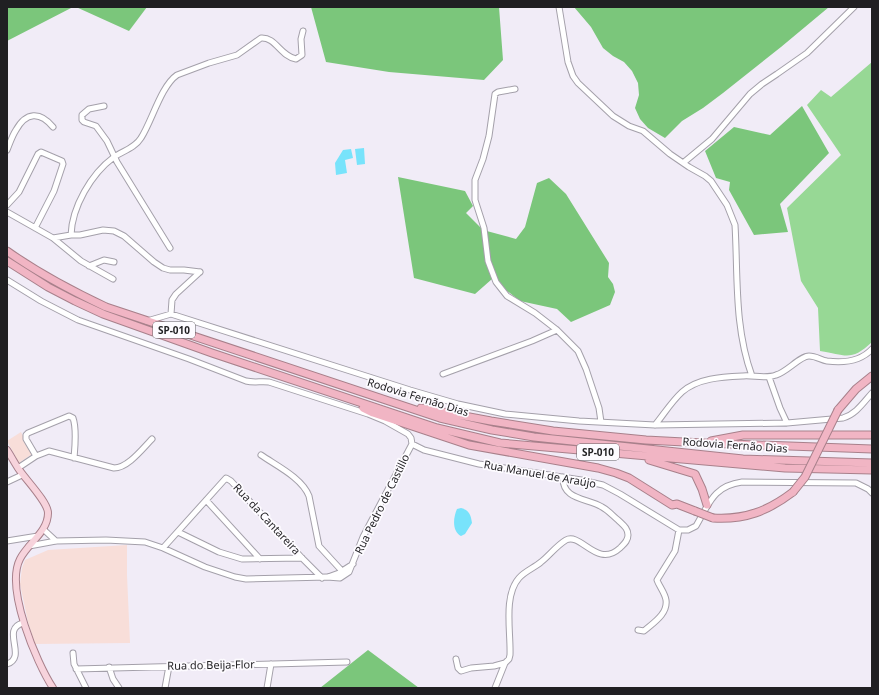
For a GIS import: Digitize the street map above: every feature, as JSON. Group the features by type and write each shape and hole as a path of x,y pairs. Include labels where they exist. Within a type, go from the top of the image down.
{"highway":[{"name":"Rodovia Fernão Dias","path":"7,251 28,265 79,294 106,307 440,418 534,437 743,459 872,463"},
{"name":"Rodovia Fernão Dias","path":"7,262 48,287 103,314 212,353 436,428 476,438 500,443 785,468 872,470"},
{"path":"338,395 373,413 469,445 598,468 616,473 628,478 672,505 677,504 713,518 729,519 743,518 755,514 780,502 793,492 805,477 838,410 856,390 872,376"},
{"path":"388,401 491,421 553,431 646,440 872,449"},
{"path":"432,433 476,438"},
{"path":"704,443 715,439 743,435 872,435"},
{"path":"630,455 695,474 707,505"}],"main road":[{"path":"7,450 22,474 47,508 47,519 43,529 19,560 16,572 16,582 23,623 45,674 53,688"}],"street":[{"path":"559,7 568,62 573,76 578,83 612,116 629,126 643,131 670,154 705,176 711,181 727,205 733,218 736,230 738,313 745,354 752,376"},
{"path":"683,163 712,139 750,94 807,53 854,7"},
{"path":"71,235 73,216 87,188 97,174 115,157 141,139 168,83 176,75 237,55 261,38 270,40 283,54 296,59 302,55 301,39 303,31"},
{"path":"514,89 498,92 496,94 489,136 483,159 475,180 475,200 484,228 488,261 496,282 507,296 535,313 557,330 581,355 601,422"},
{"path":"104,106 86,111 82,115 82,120 96,126 107,141 115,157 170,248"},
{"path":"7,150 18,127 31,116 40,116 53,127"},
{"path":"7,205 19,192 38,154 41,152 62,161 63,164 54,191 35,228"},
{"path":"7,212 53,238 76,258 113,279"},
{"path":"53,238 80,235 103,230 114,231 124,236 163,268 170,270 200,272 176,294 172,300 171,314"},
{"path":"89,266 104,260 114,262"},
{"path":"7,280 41,301 86,324 189,359 246,381 269,382 368,414 385,421 408,434 411,438 412,444"},
{"path":"146,321 171,314 410,390 458,404 505,414 579,421 655,425 787,423 848,417 856,411 872,393"},
{"path":"443,374 532,341 557,330"},
{"path":"655,425 682,392 695,384 721,377 769,377 787,370 801,358 808,356 826,360 846,361 862,358 872,349"},
{"path":"769,377 787,423"},
{"path":"36,456 26,439 26,435 69,416 73,418 74,421 74,458"},
{"path":"18,468 36,456 48,451 108,467 119,468 128,463 152,439"},
{"name":"Rua Manuel de Araújo","path":"412,444 424,450 472,462 603,485 679,530"},
{"name":"Rua Pedro de Castillo","path":"353,564 363,537 412,444"},
{"path":"261,455 300,482 306,489 310,496 319,546 342,571"},
{"path":"7,482 22,474"},
{"path":"495,688 505,663 509,659 510,655 509,603 512,591 519,578 542,561 566,540 573,539 601,554 609,554 622,546 628,536 625,527 610,512 602,507 573,496 566,491 563,484 563,477"},
{"name":"Rua da Cantareira","path":"164,548 224,479 229,479 302,558 325,577"},
{"path":"638,630 644,630 665,610 666,600 657,580 675,551 679,530 688,530 696,526 712,496 719,490 732,483 742,482 856,483 868,489 872,493"},
{"path":"206,500 260,559"},
{"path":"43,529 56,541"},
{"path":"178,532 219,552 246,560 302,558"},
{"path":"7,541 38,536"},
{"path":"29,546 56,541 136,541 164,548 205,567 235,577 254,579 340,578 350,572 353,564"},
{"path":"325,577 342,571 353,564"},
{"path":"7,664 12,661 15,656 14,630 16,626 23,623"},
{"path":"73,653 74,664 86,688"},
{"path":"456,659 458,668 462,672 471,668 494,666 505,663"},
{"name":"Rua do Beija-Flor","path":"76,669 347,662"},
{"path":"267,688 271,664"},
{"path":"165,688 169,666"},
{"path":"109,668 113,679 119,688"}],"shaded area":[{"path":"21,432 32,454 19,463 7,441"},
{"path":"127,545 130,643 35,644 28,622 20,584 22,568 25,560 48,550"}],"green space":[{"path":"7,7 73,7 7,41"},
{"path":"76,7 147,7 129,31"},
{"path":"311,7 499,7 503,60 484,80 389,72 326,62"},
{"path":"574,7 829,7 723,93 682,121 665,138 648,128 640,119 635,108 639,95 638,83 632,71 624,62 603,48 591,27"},
{"path":"872,62 872,342 859,352 848,356 820,351 818,308 801,281 787,208 841,155 807,105 821,90 831,97"},
{"path":"802,106 829,153 780,204 788,232 754,235 729,190 730,182 716,178 705,151 734,127 770,135"},
{"path":"398,177 465,191 473,206 466,213 483,230 516,239 525,227 537,183 549,178 566,194 609,263 608,277 613,284 615,292 610,305 571,322 557,309 520,301 492,279 475,294 414,278"},
{"path":"368,650 419,688 320,688"}],"water":[{"path":"364,148 365,164 357,165 355,149"},
{"path":"351,149 353,158 345,160 347,173 336,175 335,163 343,150"},
{"path":"461,508 469,513 472,523 465,534 461,536 456,531 454,524 457,509"}]}
